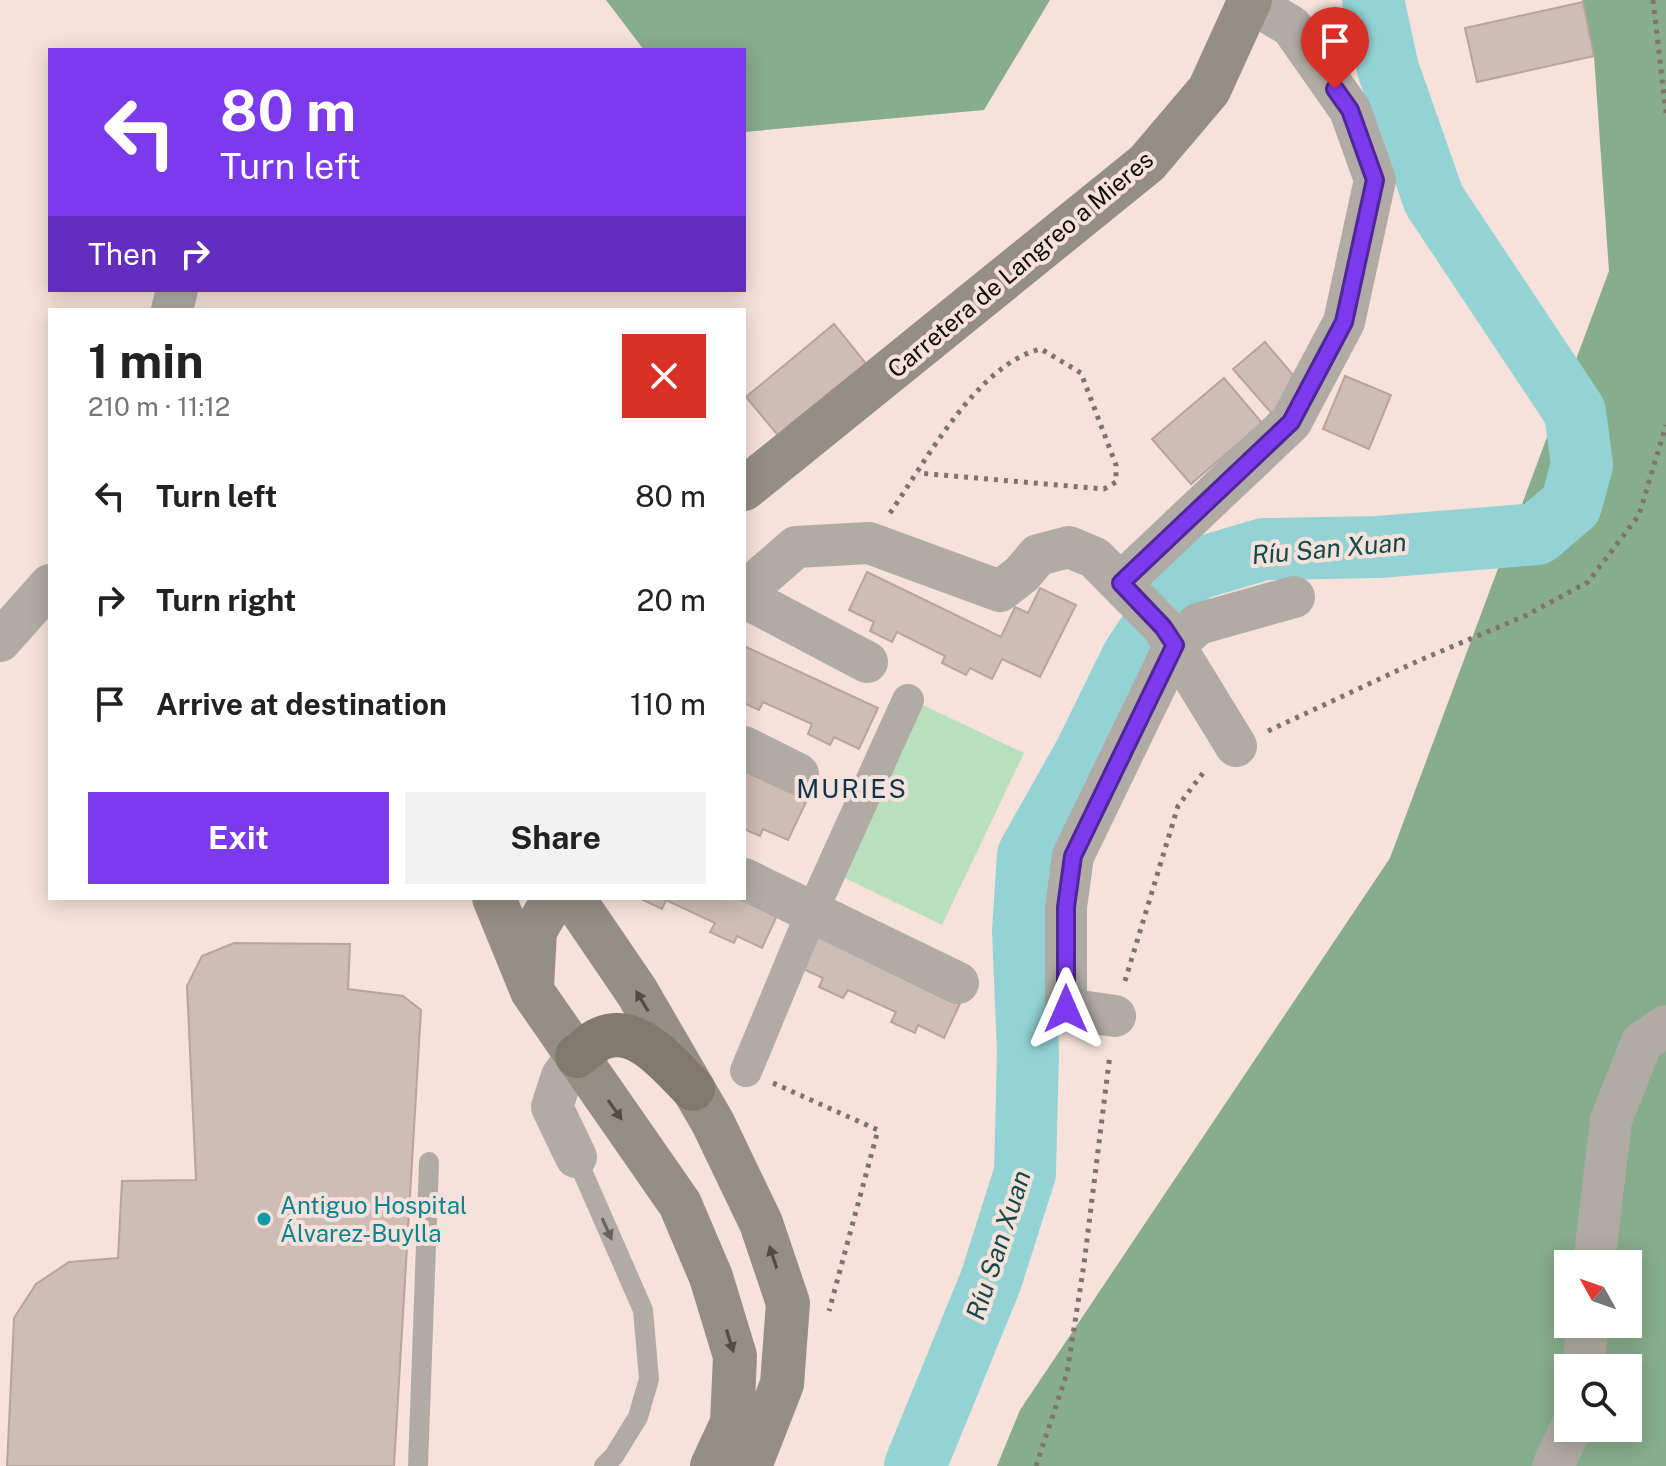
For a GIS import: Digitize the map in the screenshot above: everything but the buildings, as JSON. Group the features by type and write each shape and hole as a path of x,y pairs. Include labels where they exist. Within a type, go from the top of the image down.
{"main road":[{"name":"Carretera de Langreo a Mieres","path":"746,487 1147,163 1209,90 1255,1"},
{"path":"495,900 532,991 680,1204 711,1277 735,1356 732,1423 712,1466"},
{"path":"532,991 535,931 553,900"},
{"path":"574,900 637,992 713,1123 761,1223 788,1303 782,1384 750,1466"},
{"path":"577,1056 599,1039 626,1035 655,1052 693,1089"}],"street":[{"path":"1115,1016 1066,1009 1066,907 1073,856 1149,613 1291,422 1344,322 1375,180 1350,110 1291,26 1255,1"},
{"path":"746,593 796,547 869,543 1000,591 1022,574 1038,555 1069,547 1095,558 1149,613 1236,746"},
{"path":"0,641 48,587"},
{"path":"746,596 867,662"},
{"path":"1149,613 1198,624 1294,597"},
{"path":"746,1071 812,912 908,700"},
{"path":"746,748 798,774"},
{"path":"746,880 958,983"},
{"path":"1596,1250 1611,1120 1642,1042 1666,1026"},
{"path":"576,1157 552,1107 562,1076 577,1056"},
{"path":"1553,1466 1564,1442"}],"lane":[{"path":"576,1157 643,1310 649,1379 638,1417 614,1456 604,1466"},
{"path":"418,1466 429,1162"}],"path":[{"path":"1653,0 1666,113"},
{"path":"869,543 969,397 1024,353 1041,349 1081,373 1116,465 1116,482 1104,489 918,473"},
{"path":"1036,1466 1067,1373 1115,1016 1178,806 1217,755 1418,661 1527,615 1588,582 1639,515 1666,425"},
{"path":"746,1071 878,1130 828,1313"}],"green space":[{"path":"606,0 1050,0 984,110 746,132 746,48 642,48"},
{"path":"1582,0 1666,0 1666,1466 997,1466 1020,1410 1390,858 1609,271 1594,56"},
{"path":"923,705 1024,753 942,925 841,876"}],"waterway":[{"name":"Ríu San Xuan","path":"915,1466 991,1280 1025,1173 1028,1052 1023,931 1028,855 1086,752 1133,656 1190,571 1264,549 1378,547 1537,534 1571,505 1582,465 1575,412 1434,200 1388,69 1373,0"}],"place":[{"name":"Antiguo Hospital Álvarez-Buylla","path":"264,1219"}],"district":[{"name":"MURIES","path":"852,788"}],"route":[{"path":"1066,1009 1066,907 1073,856 1175,645 1163,627 1121,583 1291,422 1344,322 1375,180 1350,110 1335,89"}]}
